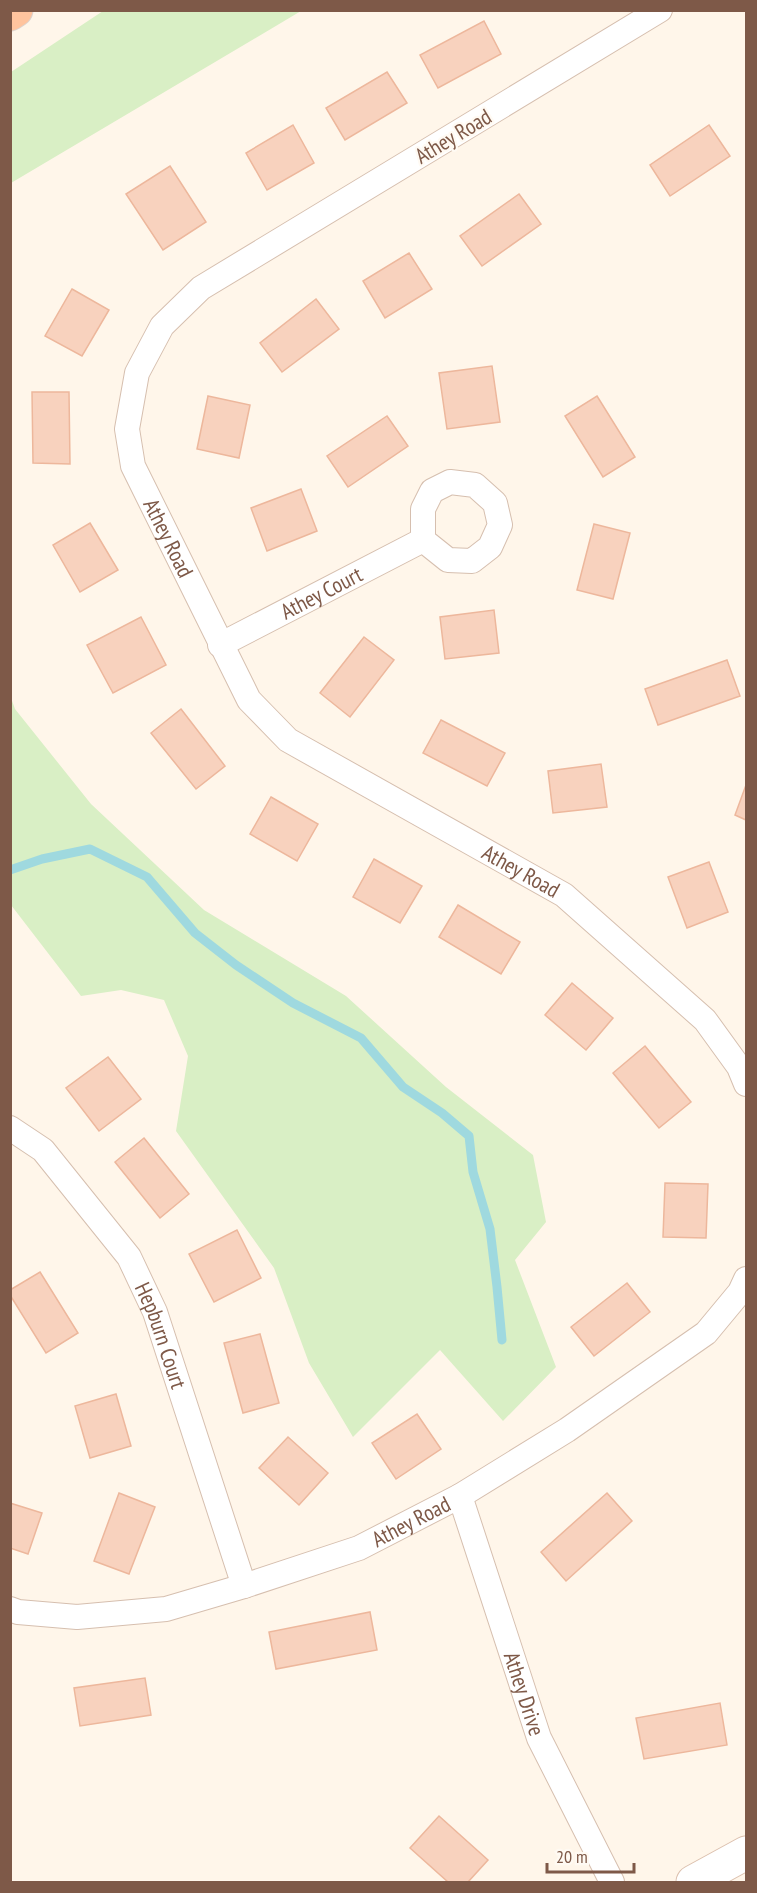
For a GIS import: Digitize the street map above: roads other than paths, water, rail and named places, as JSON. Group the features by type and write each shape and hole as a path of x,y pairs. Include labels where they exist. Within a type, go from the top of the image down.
{"highway":[{"path":"10,14 16,10"}],"main road":[{"path":"693,1882 747,1853"}],"street":[{"name":"Athey Road","path":"660,10 201,288 162,326 137,373 127,429 133,466 249,700 288,740 564,895 705,1020 739,1067 747,1084"},
{"name":"Athey Court","path":"220,645 423,540"},
{"name":"Hepburn Court","path":"10,1128 43,1150 129,1257 155,1312 244,1586"},
{"name":"Athey Road","path":"10,1609 18,1612 77,1617 166,1609 359,1548 460,1496 567,1431 706,1333 740,1292 747,1279"},
{"name":"Athey Drive","path":"460,1496 539,1738 612,1882"}],"waterway":[{"path":"10,870 42,859 90,849 147,877 195,933 236,965 293,1003 361,1038 403,1087 442,1113 469,1136 473,1172 490,1229 502,1340"}]}
